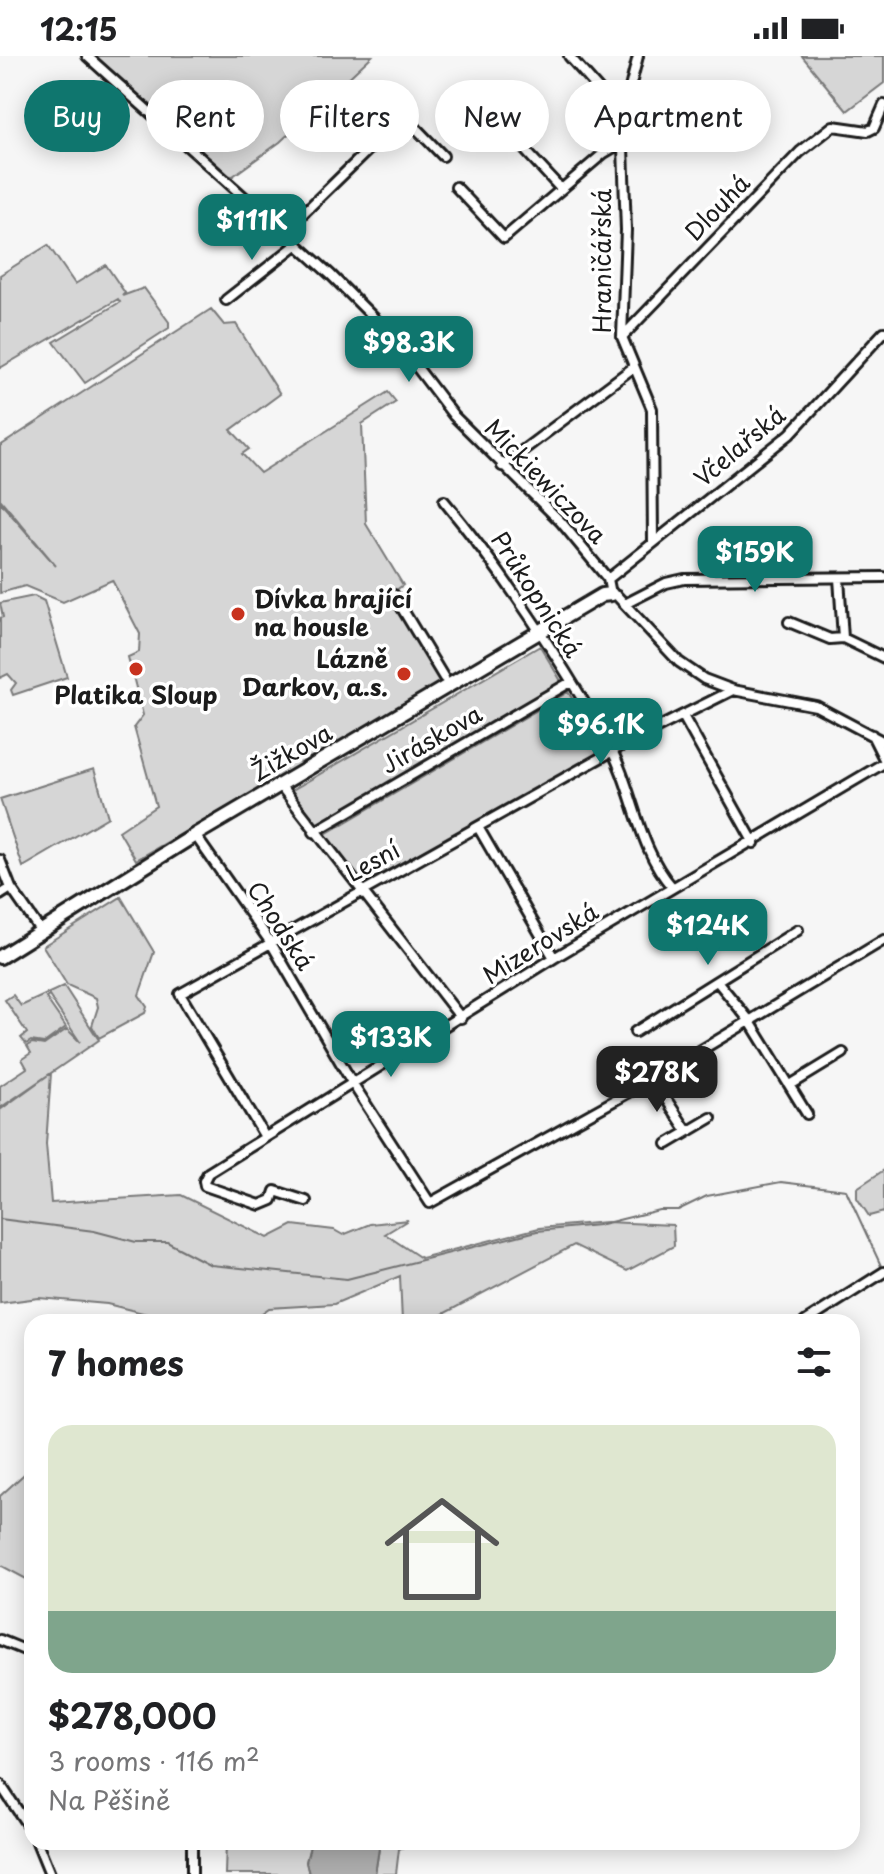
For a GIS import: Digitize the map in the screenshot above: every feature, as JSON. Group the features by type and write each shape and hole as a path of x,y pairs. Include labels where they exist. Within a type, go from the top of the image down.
{"street":[{"name":"Mickiewiczova","path":"87,56 221,180 331,275 397,341 454,416 561,522 608,579 611,594"},
{"path":"569,56 590,80"},
{"name":"Hraničářská","path":"632,80 638,56"},
{"name":"Dlouhá","path":"622,337 800,152 833,126 868,131 874,128 884,105"},
{"path":"282,234 398,121 410,122 443,156"},
{"path":"527,152 561,189"},
{"path":"456,187 504,238 609,152"},
{"name":"Hraničářská","path":"622,152 626,230 622,337 652,409 655,431 650,498 653,543"},
{"path":"226,300 296,245"},
{"name":"Včelařská","path":"608,579 790,434 884,332"},
{"path":"502,466 634,367"},
{"name":"Průkopnická","path":"444,501 497,566 613,752 657,870 672,887"},
{"path":"625,604 666,583 684,579 884,577"},
{"path":"839,578 843,638"},
{"path":"611,594 625,604 679,662 704,679 733,690 816,706 883,741"},
{"name":"Žižkova","path":"0,957 195,835 602,595 611,594"},
{"path":"394,595 444,678"},
{"path":"789,622 830,639 843,638 884,658"},
{"name":"Jiráskova","path":"314,832 569,683"},
{"name":"Lesní","path":"265,1137 180,994 613,752 733,690"},
{"path":"683,716 754,843"},
{"path":"871,734 884,761"},
{"name":"Mizerovská","path":"306,1201 275,1191 272,1200 260,1205 205,1186 208,1173 265,1137 554,958 672,887 754,843 884,761"},
{"path":"280,785 359,892 461,1018"},
{"path":"478,827 554,958"},
{"name":"Chodská","path":"195,835 271,943 353,1084 430,1203 653,1079"},
{"path":"0,860 11,888 40,930"},
{"path":"0,895 11,888"},
{"path":"635,1032 798,930"},
{"path":"687,1131 653,1079 884,940"},
{"path":"717,981 749,1020 792,1084 807,1114"},
{"path":"792,1084 843,1053"},
{"path":"667,1144 711,1118"},
{"path":"818,1314 884,1272"},
{"path":"0,1640 24,1650"},
{"path":"0,1784 24,1820"},
{"path":"40,1850 50,1874"},
{"path":"192,1850 192,1874"}],"shaded area":[{"path":"93,56 372,56 346,80 280,80 280,142 233,176 218,175 194,152 264,152 264,80 146,80 146,106 130,91 130,80 118,80"},
{"path":"802,56 884,56 884,83 847,111"},
{"path":"48,245 75,284 106,265 125,293 122,296 144,288 169,322 169,328 85,383 54,342 120,302 118,299 0,368 0,275"},
{"path":"211,309 224,325 236,324 280,394 231,430 249,449 242,454 260,473 388,392 396,402 362,424 366,524 403,585 395,591 447,680 136,860 119,831 156,806 134,727 143,715 128,657 139,652 140,634 112,580 63,602 25,586 0,593 0,502 56,566 0,499 0,446"},
{"path":"34,596 44,601 67,677 13,695 11,690 16,683 8,674 0,678 0,618 3,617 0,603"},
{"path":"540,646 561,681 315,826 289,792"},
{"path":"568,692 605,752 359,886 322,836"},
{"path":"94,769 108,817 23,867 0,799"},
{"path":"121,897 154,952 139,995 147,1007 145,1013 99,1038 92,1026 98,1007 96,998 67,985 43,946"},
{"path":"64,986 99,1040 0,1108 0,1086 27,1068 22,1059 31,1053 27,1046 32,1043 44,1045 67,1029 80,1042 49,996 46,998 66,1027 44,1043 31,1041 26,1044 21,1038 27,1033 5,1000 13,995 21,1006"},
{"path":"51,1073 46,1144 51,1203 181,1195 268,1238 293,1225 334,1230 343,1235 370,1224 408,1220 385,1234 421,1258 539,1228 606,1222 673,1225 674,1246 627,1271 574,1245 443,1314 402,1314 400,1276 334,1304 269,1308 261,1314 147,1314 107,1304 39,1298 0,1303 0,1110"},
{"path":"884,1170 884,1212 869,1216 857,1198 857,1188"},
{"path":"24,1474 24,1578 0,1565 0,1496"},
{"path":"226,1850 309,1850 306,1862 309,1874 225,1874"},
{"path":"309,1850 379,1850 375,1874 309,1874 306,1862"},
{"path":"379,1850 399,1850 396,1874 375,1874"}],"waterway":[{"path":"0,1219 94,1231 136,1242 167,1242 211,1265 347,1279 537,1231 598,1225 659,1210 678,1210 707,1196 781,1182 846,1190 882,1268"}],"place":[{"name":"Dívka hrající na housle","path":"238,614"},
{"name":"Platika Sloup","path":"136,669"},
{"name":"Lázně Darkov, a.s.","path":"404,674"}]}
